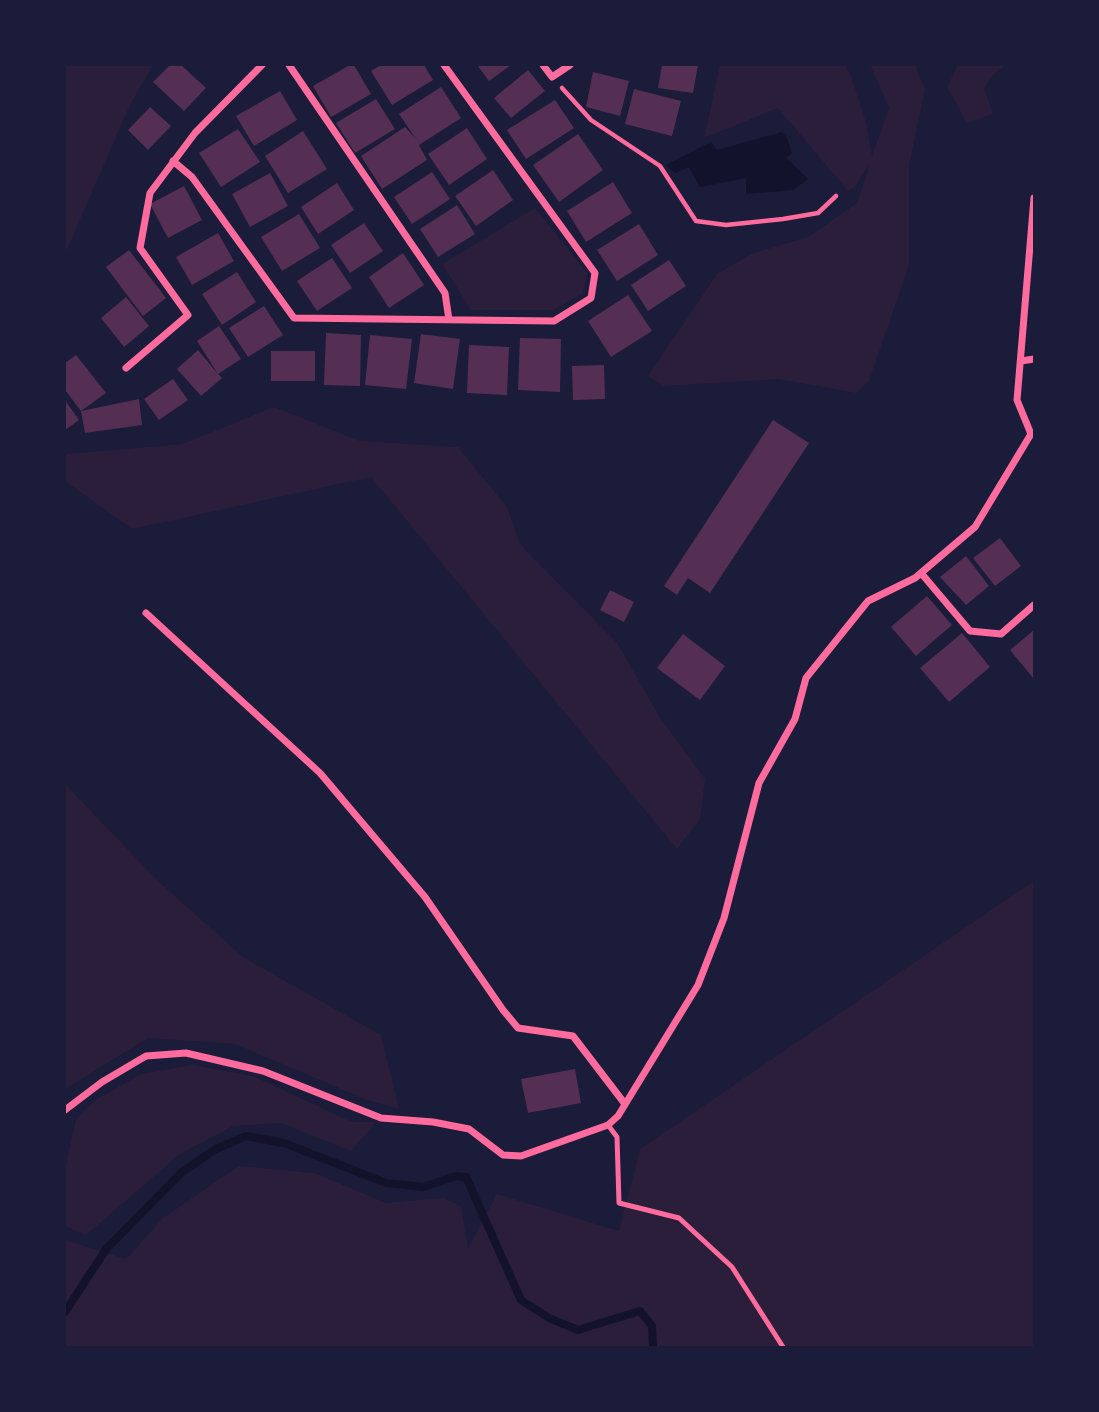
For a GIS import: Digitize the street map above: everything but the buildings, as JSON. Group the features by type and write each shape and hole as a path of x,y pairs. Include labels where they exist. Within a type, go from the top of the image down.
{"street":[{"path":"126,368 188,315 140,248 150,193 195,133 262,65"},
{"path":"289,65 445,293 449,320"},
{"path":"173,161 192,177 294,318 554,321 591,298 595,273 444,65"},
{"path":"543,65 552,77 570,65"},
{"path":"65,1110 102,1082 146,1056 186,1053 263,1071 381,1118 433,1122 469,1129 503,1155 521,1156 608,1125 618,1116 698,985 724,918 759,783 795,719 806,678 869,601 921,573 975,527 1031,434 1017,400 1034,198"},
{"path":"1021,361 1034,359"},
{"path":"921,573 970,631 1001,634 1034,605"},
{"path":"146,613 320,773 425,897 518,1028 573,1036 625,1104"}],"lane":[{"path":"608,1125 617,1137 620,1203 680,1218 732,1267 783,1347"}],"path":[{"path":"552,77 591,120 660,166 696,221 726,225 818,213 836,196"}],"shaded area":[{"path":"65,65 153,65 130,105 65,254"},
{"path":"720,65 845,65 866,122 872,156 889,108 870,65 915,65 925,89 909,166 909,265 869,381 856,393 779,379 664,386 648,376 717,274 751,254 808,237 857,203 870,164 855,187 848,191 778,108 704,138"},
{"path":"958,65 1007,65 994,74 984,88 993,114 967,123 947,87"},
{"path":"782,132 792,153 786,158 808,179 793,190 746,194 746,178 700,187 689,167 675,173 666,165 711,142 717,150"},
{"path":"535,208 587,273 583,293 553,310 471,310 442,264"},
{"path":"274,407 360,441 458,447 507,507 520,544 618,644 659,716 705,779 700,819 677,849 371,477 132,529 65,481 65,454 182,444"},
{"path":"65,784 160,883 243,957 381,1035 399,1109 367,1100 235,1044 148,1038 65,1089"},
{"path":"1034,881 1034,1347 65,1347 65,1240 126,1259 163,1218 239,1166 315,1173 386,1203 443,1198 461,1206 468,1249 497,1194 619,1231 640,1149"},
{"path":"193,1065 253,1076 352,1122 376,1122 351,1151 281,1123 233,1126 180,1154 86,1235 65,1226 65,1169 76,1119 95,1100 142,1074"}],"waterway":[{"path":"65,1312 107,1248 181,1173 214,1150 246,1136 284,1143 386,1183 423,1187 456,1176 466,1177 521,1300 549,1318 578,1330 640,1311 652,1326 653,1347"}]}
